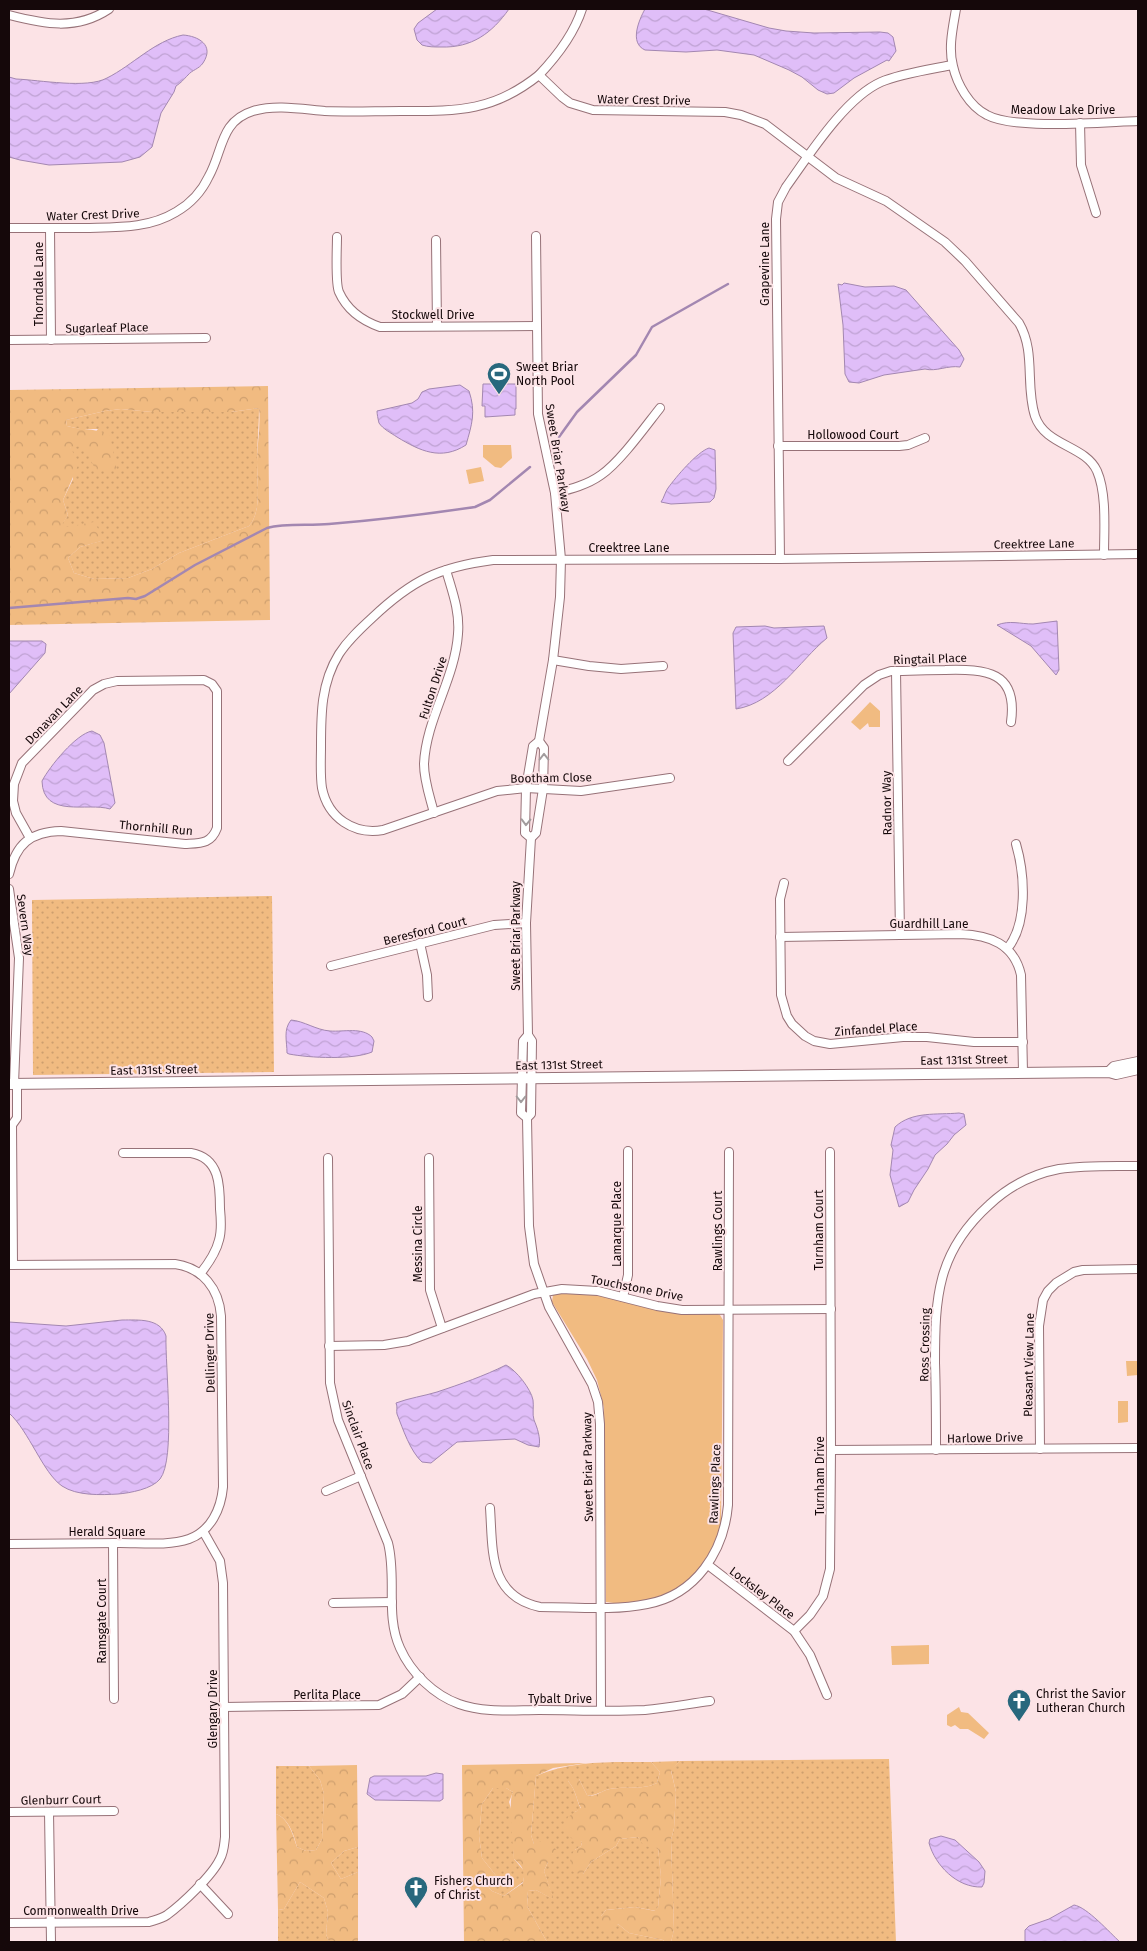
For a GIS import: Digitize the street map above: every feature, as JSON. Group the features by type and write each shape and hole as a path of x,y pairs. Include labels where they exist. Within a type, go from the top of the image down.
{"street":[{"path":"9,15 58,25 89,20 109,9"},
{"path":"539,75 559,52 578,20 582,9"},
{"name":"Meadow Lake Drive","path":"956,9 951,41 952,65 960,85 969,99 986,115 1010,122 1080,123 1138,121"},
{"name":"Grapevine Lane","path":"780,559 776,219 778,202 786,187 846,108 864,91 882,81 952,65"},
{"name":"Water Crest Drive","path":"9,228 139,226 164,218 176,212 191,200 204,185 210,176 220,143 227,131 240,116 251,111 269,109 464,110 500,100 539,75 562,97 576,105 593,110 725,112 741,114 765,124 836,178 886,201 945,242 1019,323 1029,351 1030,396 1036,419 1050,437 1086,457 1097,470 1103,490 1104,555"},
{"path":"1080,123 1081,164 1096,213"},
{"name":"Thorndale Lane","path":"50,228 50,340"},
{"name":"Sweet Briar Parkway","path":"531,838 525,833 526,788 533,746 539,741 553,660 560,597 561,559 555,493 540,431 538,414 536,236"},
{"name":"Stockwell Drive","path":"337,237 338,291 349,308 366,322 380,327 536,326"},
{"path":"436,240 437,326"},
{"name":"Sugarleaf Place","path":"9,340 206,338"},
{"path":"555,493 581,486 601,475 612,466 660,408"},
{"name":"Hollowood Court","path":"778,446 899,446 908,445 925,438"},
{"name":"Creektree Lane","path":"349,826 341,822 333,813 324,799 322,786 321,708 323,693 330,672 339,654 355,634 395,596 421,580 446,570 464,564 493,560 780,559 1138,554"},
{"name":"Fulton Drive","path":"434,813 424,776 426,750 454,659 458,633 457,607 446,570"},
{"path":"553,660 621,669 663,666"},
{"name":"Ringtail Place","path":"788,761 864,685 879,675 896,671 974,669 990,673 1003,683 1011,696 1011,722"},
{"name":"Radnor Way","path":"896,671 900,935"},
{"name":"Donavan Lane","path":"30,838 16,813 13,801 14,784 22,763 93,690 104,684 116,681 204,680 212,684"},
{"name":"Thornhill Run","path":"30,838 50,831 61,831 185,844 203,843 214,836 217,828 217,691 212,684"},
{"name":"Sweet Briar Parkway","path":"539,741 544,748 543,789 536,833 531,838 526,923 528,1035 532,1041 527,1078 531,1114 527,1118 531,1244 534,1264 549,1307 592,1384 598,1402 600,1424 601,1710"},
{"name":"Bootham Close","path":"349,826 374,832 383,830 497,791 526,788 581,791 670,778"},
{"path":"9,874 13,858 30,838"},
{"path":"1016,844 1021,867 1021,918 1018,932 1007,949 1016,961 1021,975 1023,1072"},
{"name":"Zinfandel Place","path":"784,883 780,899 781,994 784,1010 799,1032 814,1041 830,1044 902,1037 926,1037 974,1042 1023,1042"},
{"name":"Severn Way","path":"9,889 19,958 13,1084 16,1118 10,1123 11,1265"},
{"name":"Beresford Court","path":"331,966 494,925 526,923"},
{"name":"Guardhill Lane","path":"780,937 976,935 994,940 1007,949"},
{"path":"420,943 427,976 428,997"},
{"name":"East 131st Street","path":"1109,1072 1114,1067 1138,1062"},
{"name":"East 131st Street","path":"13,1084 1023,1072 1109,1072 1116,1074 1138,1070"},
{"name":"Lamarque Place","path":"623,1297 628,1275 628,1151"},
{"name":"Rawlings Court","path":"728,1309 729,1152"},
{"name":"Turnham Court","path":"830,1152 831,1309"},
{"path":"123,1153 191,1153 202,1156 212,1165 220,1182 220,1234 215,1250 200,1274"},
{"name":"Sinclair Place","path":"328,1158 329,1346 330,1383 334,1408 390,1551 393,1625 396,1638 407,1662 420,1678"},
{"name":"Messina Circle","path":"429,1158 430,1290 442,1328"},
{"name":"Ross Crossing","path":"936,1450 935,1320 937,1294 947,1260 964,1231 974,1218 997,1198 1011,1188 1044,1173 1078,1167 1138,1166"},
{"name":"Dellinger Drive","path":"11,1265 175,1264 189,1268 200,1274 210,1283 217,1295 222,1316 222,1496 218,1512 202,1531"},
{"name":"Pleasant View Lane","path":"1040,1449 1039,1326 1042,1306 1048,1292 1056,1283 1074,1272 1083,1270 1138,1269"},
{"name":"Touchstone Drive","path":"329,1346 393,1344 408,1341 543,1292 581,1289 598,1291 672,1309 831,1309"},
{"name":"Rawlings Place","path":"490,1508 496,1568 500,1580 513,1596 530,1605 540,1607 628,1607 649,1604 682,1590 694,1580 708,1565 718,1549 727,1522 728,1309"},
{"name":"Turnham Drive","path":"794,1631 810,1615 823,1596 830,1569 832,1450 831,1309"},
{"name":"Harlowe Drive","path":"832,1450 1138,1448"},
{"path":"326,1491 361,1476"},
{"name":"Herald Square","path":"9,1544 161,1543 182,1541 194,1537 202,1531"},
{"name":"Glengary Drive","path":"200,1884 220,1861 224,1846 223,1573 218,1555 202,1531"},
{"name":"Ramsgate Court","path":"113,1543 114,1699"},
{"name":"Locksley Place","path":"708,1565 794,1631 810,1655 827,1695"},
{"path":"333,1603 392,1602"},
{"name":"Perlita Place","path":"224,1707 379,1705 402,1694 420,1678"},
{"name":"Tybalt Drive","path":"420,1678 440,1695 471,1708 644,1710 710,1701"},
{"name":"Glenburr Court","path":"9,1812 114,1811"},
{"path":"49,1812 51,1942"},
{"path":"200,1884 228,1914"},
{"name":"Commonwealth Drive","path":"9,1923 149,1922 158,1920 166,1915 200,1884"}],"green space":[{"path":"268,386 270,620 9,625 9,390","holes":["259,408 257,505 256,513 249,526 179,553 152,569 128,578 94,579 74,573 68,558 80,547 105,540 94,522 60,528 68,515 63,500 79,463 70,447 84,446 96,471 117,471 110,436 99,431 67,426 66,420 121,409 152,412 231,412"]},
{"path":"259,408 257,505 256,513 249,526 179,553 152,569 128,578 94,579 74,573 68,558 80,547 104,540 59,528 68,515 63,500 73,479 70,446 84,446 98,429 80,429 67,426 66,420 121,409 152,412 231,412"},
{"path":"483,445 511,445 512,458 501,468 495,467 483,457"},
{"path":"481,467 484,481 469,484 466,470"},
{"path":"870,702 880,711 880,727 869,727 868,723 860,730 851,722"},
{"path":"272,896 274,1072 33,1075 32,900"},
{"path":"566,1292 606,1296 632,1304 682,1313 715,1313 720,1315 723,1320 721,1526 714,1549 696,1575 669,1593 653,1599 637,1602 606,1602 604,1408 597,1380 587,1359 552,1302 553,1295"},
{"path":"1126,1361 1138,1361 1138,1375 1127,1376"},
{"path":"1118,1401 1128,1401 1128,1422 1118,1423"},
{"path":"929,1645 929,1664 892,1665 891,1646"},
{"path":"959,1707 961,1712 968,1713 989,1733 984,1739 968,1729 947,1725 947,1715"},
{"path":"889,1759 896,1942 671,1942 674,1930 671,1840 674,1828 676,1792 671,1770 680,1761"},
{"path":"680,1761 671,1771 676,1792 674,1828 671,1840 674,1930 671,1942 629,1933 618,1924 611,1930 601,1930 601,1916 606,1910 635,1907 655,1911 658,1907 661,1877 658,1848 644,1846 638,1837 620,1839 616,1846 591,1862 583,1874 575,1873 570,1869 571,1858 582,1842 571,1838 564,1825 568,1817 581,1808 568,1781 571,1777 579,1779 587,1795 594,1795 612,1789 645,1787 657,1783 660,1772 651,1762"},
{"path":"651,1762 660,1772 657,1783 651,1785 618,1788 594,1795 587,1795 579,1779 568,1781 581,1809 575,1812 579,1840 582,1842 581,1846 575,1850 583,1874 591,1862 616,1846 620,1839 638,1837 642,1842 658,1847 661,1877 656,1911 635,1907 606,1910 601,1916 601,1930 618,1924 629,1933 665,1942 547,1942 527,1906 528,1891 536,1890 553,1899 544,1871 548,1862 534,1844 531,1835 536,1776 564,1767 592,1763"},
{"path":"586,1763 553,1768 536,1776 531,1835 534,1844 543,1840 554,1847 560,1855 548,1862 544,1871 554,1900 536,1890 528,1891 527,1906 547,1942 464,1942 462,1765","holes":["493,1788 506,1788 513,1792 511,1813 514,1859 521,1867 524,1875 523,1883 504,1896 492,1891 487,1886 488,1883 497,1877 482,1858 479,1836 482,1804"]},
{"path":"357,1765 358,1847 344,1851 331,1863 341,1879 358,1872 358,1942 329,1942 326,1934 328,1912 324,1898 300,1882 284,1909 278,1910 276,1814 287,1823 297,1847 306,1851 316,1850 322,1839 324,1794 320,1780 309,1766"},
{"path":"276,1766 309,1766 320,1780 324,1794 322,1839 316,1850 306,1851 297,1847 288,1823 276,1814"},
{"path":"493,1788 506,1788 513,1792 509,1802 512,1812 514,1859 525,1872 523,1882 504,1896 492,1891 487,1886 488,1883 497,1877 482,1858 479,1836 482,1804"},
{"path":"358,1847 358,1872 341,1879 331,1863 344,1851"},
{"path":"300,1882 324,1898 328,1912 326,1934 329,1942 278,1942 278,1910 284,1909"}],"water":[{"path":"437,9 509,9 496,25 472,42 452,47 422,45 417,40 414,29 418,23"},
{"path":"645,9 704,9 769,28 786,31 888,33 893,37 896,51 889,61 887,60 854,78 834,93 827,94 789,70 754,55 717,50 686,52 645,50 640,47 636,37 638,25"},
{"path":"183,35 194,37 203,43 206,46 206,57 201,65 176,86 161,113 152,147 140,157 122,162 49,165 9,157 9,77 63,83 98,81 117,73 163,42"},
{"path":"844,283 865,287 894,286 906,290 959,350 964,359 960,367 925,369 884,375 859,383 849,382 845,374 843,325 838,284 842,285"},
{"name":"Sweet Briar North Pool","path":"483,384 516,384 515,415 485,417 485,406 482,406"},
{"path":"460,385 469,391 473,412 466,445 457,450 439,453 422,450 397,437 379,423 377,411 412,403 418,399 422,392 429,389"},
{"path":"709,448 715,450 716,489 714,498 710,502 671,504 661,502 668,488 681,472 699,454"},
{"path":"1057,621 1059,670 1056,675 1031,646 997,625 1006,623 1033,624"},
{"path":"765,626 774,628 824,626 827,638 775,690 763,699 736,709 733,633 736,627"},
{"path":"9,641 42,641 46,644 45,653 9,694"},
{"path":"92,731 100,735 104,743 115,803 110,809 58,805 44,793 42,781 57,759 71,744"},
{"path":"291,1020 325,1030 363,1032 372,1037 374,1041 372,1052 364,1055 331,1057 289,1054 287,1053 286,1032"},
{"path":"964,1114 966,1125 935,1155 908,1202 899,1207 890,1175 893,1150 891,1145 895,1127 909,1118 917,1116"},
{"path":"122,1320 142,1320 154,1323 163,1330 166,1336 169,1433 165,1468 160,1479 146,1488 104,1495 75,1492 62,1486 55,1480 23,1430 9,1413 9,1322 66,1326"},
{"path":"506,1365 518,1375 532,1396 533,1418 539,1436 539,1447 528,1445 515,1439 457,1442 431,1463 422,1462 407,1440 397,1414 396,1403 455,1386"},
{"path":"436,1773 443,1774 443,1799 440,1801 375,1800 367,1794 370,1778 374,1776 426,1776"},
{"path":"941,1836 955,1840 979,1862 985,1871 982,1887 964,1884 948,1874 942,1867 929,1843 930,1839"},
{"path":"1074,1905 1092,1915 1120,1942 1025,1942 1025,1930 1029,1926 1049,1919"}],"waterway":[{"path":"559,437 577,412 636,355 652,327 728,284"},
{"path":"9,608 128,598 136,599 145,596 195,565 267,528 366,521 475,507 490,500 530,467"}],"place":[{"name":"Sweet Briar North Pool","path":"499,395"},
{"name":"Christ the Savior Lutheran Church","path":"1019,1722"},
{"name":"Fishers Church of Christ","path":"416,1909"}]}
